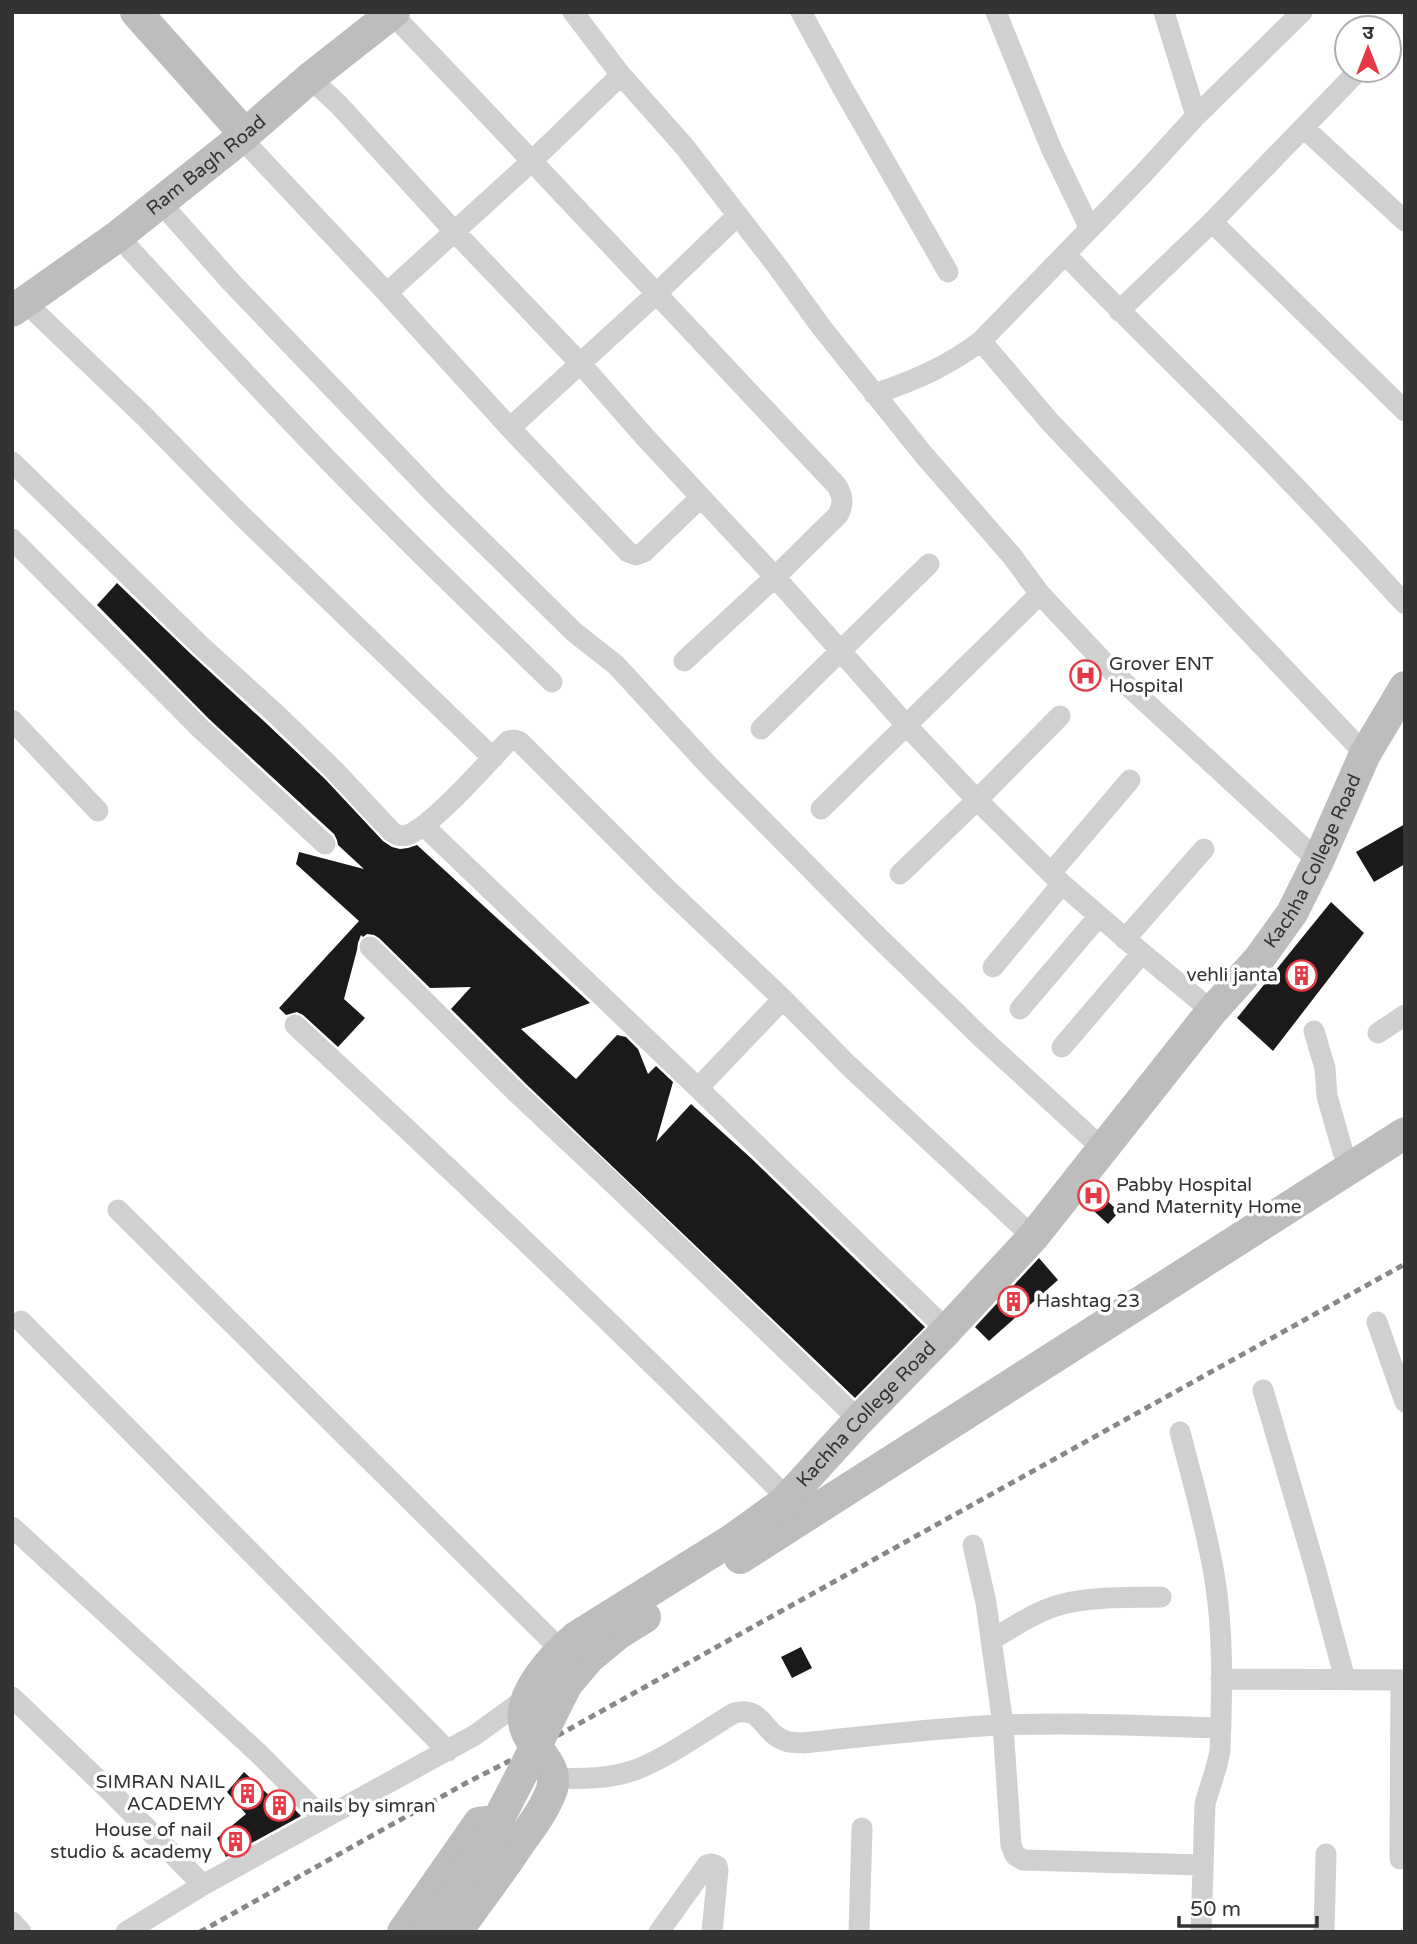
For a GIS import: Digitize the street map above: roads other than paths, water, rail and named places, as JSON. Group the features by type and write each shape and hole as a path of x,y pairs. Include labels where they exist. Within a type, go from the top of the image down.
{"street":[{"path":"136,12 243,136 510,428 628,552 636,555 645,552 701,497"},
{"path":"573,12 621,75 684,146 874,394 1012,556 1040,594 1115,674 1318,861"},
{"path":"801,12 948,272"},
{"path":"996,12 1051,148 1090,229"},
{"path":"1164,12 1196,116"},
{"path":"393,13 837,486 842,496 842,507 838,514 684,661"},
{"name":"Ram Bagh Road","path":"19,307 118,236 393,13"},
{"path":"874,394 910,383 961,356 981,341 1295,15"},
{"path":"387,293 533,160 621,75"},
{"path":"310,78 339,105 580,363 977,800 1056,879 1212,1011"},
{"path":"1119,311 1212,222 1346,84"},
{"path":"1304,128 1405,221"},
{"path":"160,202 231,282 476,537 574,632 606,655 662,712 710,767 874,933 983,1039 1104,1150"},
{"path":"510,428 737,216"},
{"path":"1212,222 1405,411"},
{"path":"118,236 310,442 552,682"},
{"path":"1065,254 1246,436 1405,604"},
{"path":"19,307 144,416 291,564 493,758"},
{"path":"981,341 1069,442 1365,754"},
{"path":"12,462 324,761 398,836 405,836 424,826 508,741 520,742 848,1065 1033,1237"},
{"path":"12,539 200,728 325,844"},
{"path":"761,729 929,564"},
{"path":"821,809 1040,594"},
{"name":"Kachha College Road","path":"126,1932 203,1885 475,1735 526,1698 561,1650 589,1628 733,1539 785,1501 1033,1237 1212,1011 1259,959 1292,912 1318,861 1365,754 1404,690"},
{"path":"900,874 1060,716"},
{"path":"12,720 98,811"},
{"path":"993,967 1130,780"},
{"path":"424,826 947,1331"},
{"path":"1125,939 1204,849"},
{"path":"1020,1009 1099,916"},
{"path":"370,947 517,1093 859,1420"},
{"path":"1062,1047 1142,953"},
{"path":"698,1088 783,999"},
{"path":"1378,1033 1405,1016"},
{"path":"295,1025 452,1170 673,1384 785,1501 880,1448 1405,1113"},
{"path":"1314,1031 1325,1068 1327,1096 1343,1152"},
{"path":"429,1932 482,1851 567,1684 589,1658 619,1633 771,1539 1405,1133"},
{"path":"823,1525 1284,1234 1405,1154"},
{"path":"118,1209 561,1650"},
{"path":"21,1321 448,1751"},
{"path":"1377,1322 1405,1402"},
{"path":"1263,1391 1345,1679"},
{"path":"1180,1432 1205,1530 1219,1623 1220,1751 1217,1770 1205,1804 1201,1932"},
{"path":"12,1527 256,1751 323,1818"},
{"path":"973,1545 986,1604 1003,1725 1011,1845 1015,1855 1023,1860 1202,1865"},
{"path":"991,1640 1037,1613 1062,1604 1161,1597"},
{"path":"1221,1679 1403,1680 1400,1859"},
{"path":"12,1698 203,1885"},
{"path":"456,1932 519,1844 546,1802 552,1787 552,1769 525,1729 523,1712 526,1698"},
{"path":"553,1778 605,1777 635,1770 734,1713 743,1711 750,1711 774,1735 786,1741 803,1743 1003,1725 1221,1728"},
{"path":"403,1932 479,1823 487,1822 519,1844"},
{"path":"859,1932 862,1828"},
{"path":"1324,1932 1325,1854"},
{"path":"659,1932 707,1865 711,1864 717,1866 718,1870 712,1932"},
{"path":"12,1922 21,1932"}],"railway":[{"path":"200,1932 1405,1264"}],"place":[{"name":"Grover ENT Hospital","path":"1086,675"},
{"name":"vehli janta","path":"1301,975"},
{"name":"Pabby Hospital and Maternity Home","path":"1093,1196"},
{"name":"Hashtag 23","path":"1013,1301"},
{"name":"SIMRAN NAIL ACADEMY","path":"248,1793"},
{"name":"nails by simran","path":"279,1806"},
{"name":"House of nail studio & academy","path":"235,1841"}]}
